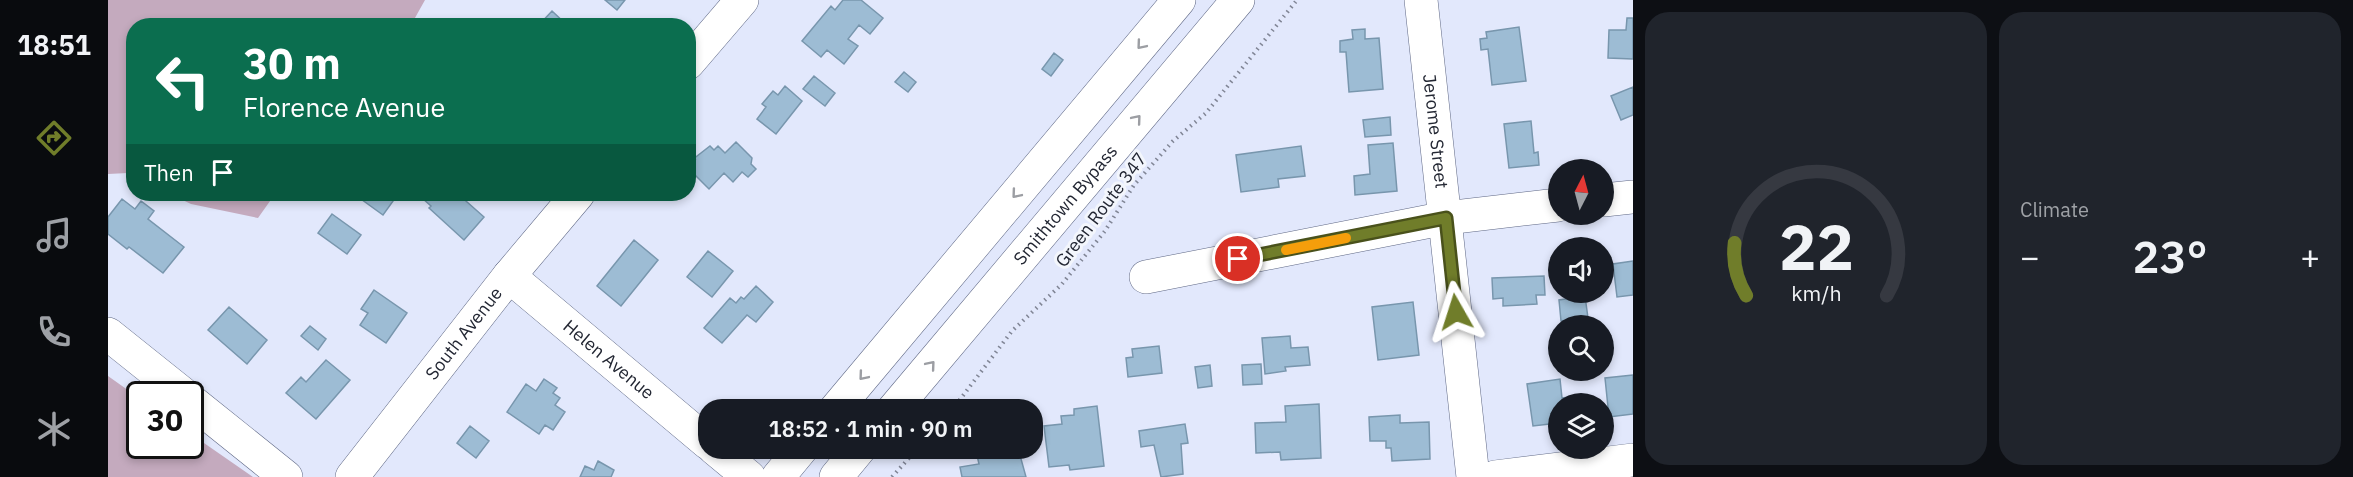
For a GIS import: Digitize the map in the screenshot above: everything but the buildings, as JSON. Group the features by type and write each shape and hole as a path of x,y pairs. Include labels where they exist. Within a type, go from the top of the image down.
{"main road":[{"path":"696,54 742,0"},
{"path":"844,399 1179,0"},
{"name":"Smithtown Bypass","path":"902,399 1238,0"},
{"name":"Jerome Street","path":"1421,0 1473,477"},
{"path":"1614,199 1633,197"},
{"name":"South Avenue","path":"352,477 509,276 572,201"},
{"path":"1146,277 1446,218 1548,206"},
{"name":"Helen Avenue","path":"509,276 698,435"},
{"path":"108,334 167,381"},
{"path":"204,411 286,477"},
{"path":"727,459 749,477"},
{"path":"778,477 793,459"},
{"path":"1495,477 1633,460"}],"path":[{"name":"Green Route 347","path":"960,399 1012,331 1062,284 1105,231 1126,195 1173,141 1206,113 1297,0"},
{"path":"892,477 908,459"}],"shaded area":[{"path":"108,0 425,0 415,18 126,18 126,173 108,174"},
{"path":"185,201 270,201 258,218"},
{"path":"108,376 126,389 126,459 204,459 204,443 253,477 108,477"}],"slow traffic":[{"path":"1286,250 1346,238"}],"route":[{"path":"1238,259 1446,218 1456,312"}]}
